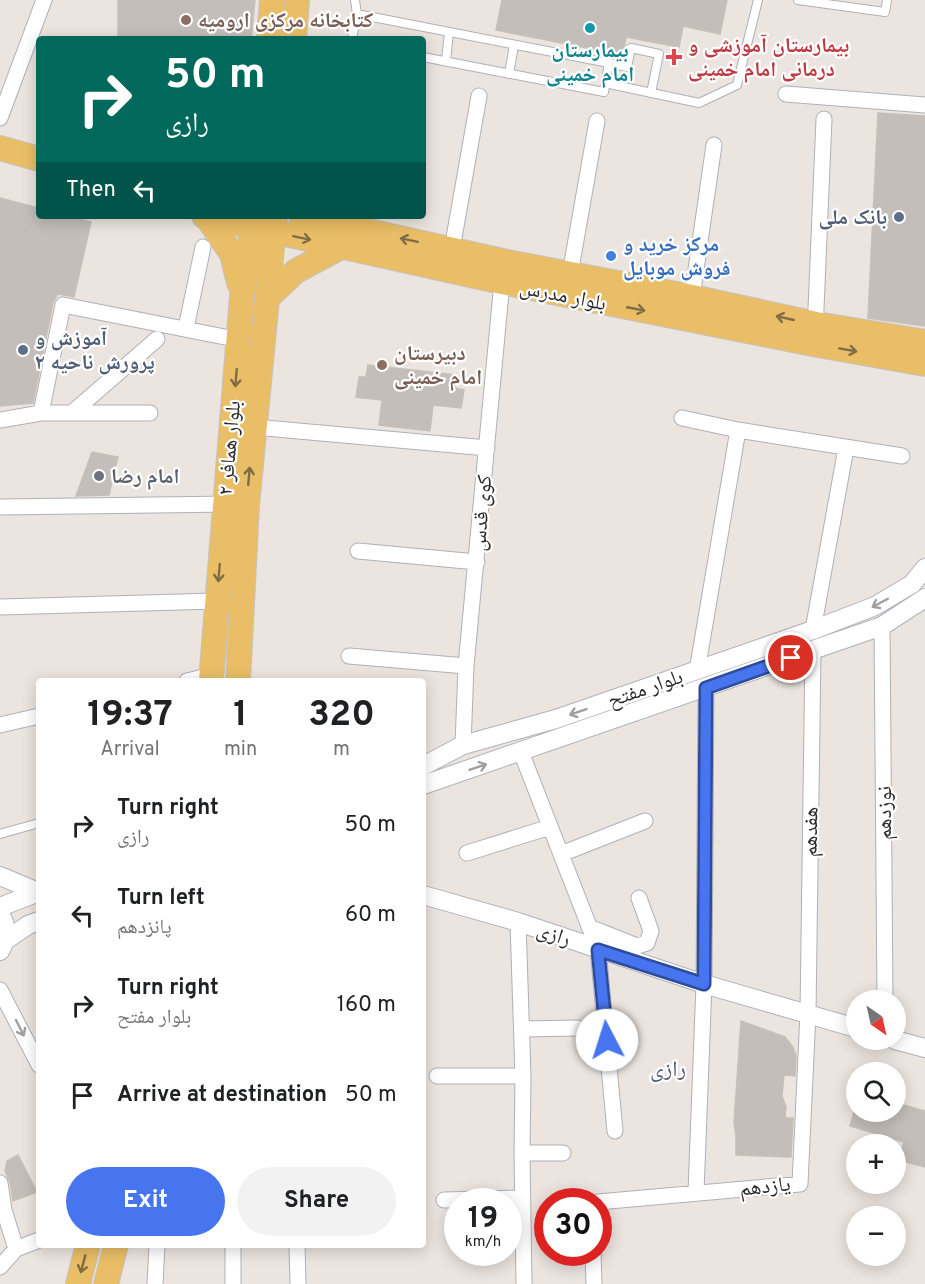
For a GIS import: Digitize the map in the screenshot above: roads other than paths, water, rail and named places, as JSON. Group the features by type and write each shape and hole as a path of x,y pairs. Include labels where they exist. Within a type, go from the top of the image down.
{"main road":[{"path":"269,36 272,0"},
{"path":"294,36 297,0"},
{"path":"0,148 36,158"},
{"path":"0,164 36,173"},
{"path":"207,219 232,254 242,296"},
{"name":"بلوار مدرس","path":"230,219 264,223 342,226 504,275 814,334 925,342"},
{"name":"بلوار مدرس","path":"313,219 452,249 504,275 570,274 692,297 814,334 925,364"},
{"name":"بلوار همافر ۲","path":"238,678 235,505 242,296 264,223"},
{"name":"بلوار همافر ۲","path":"212,678 216,601 235,505 254,427 267,298 264,223"},
{"path":"267,298 342,226"},
{"path":"78,1284 87,1248"},
{"path":"106,1284 115,1248"}],"street":[{"path":"0,118 44,0"},
{"path":"786,94 925,105"},
{"path":"452,249 479,96"},
{"path":"814,334 824,119"},
{"path":"570,274 597,121"},
{"path":"692,297 714,145"},
{"path":"186,328 203,247"},
{"name":"کوی قدس","path":"463,745 466,666 504,275"},
{"path":"41,413 63,305 240,340"},
{"path":"73,412 157,339"},
{"path":"0,420 41,413 150,412"},
{"path":"682,418 738,430 902,456"},
{"path":"254,427 487,448"},
{"path":"697,670 738,430"},
{"path":"813,630 846,448"},
{"path":"0,507 235,505"},
{"path":"358,551 477,562"},
{"name":"بلوار مفتح","path":"426,764 463,745 556,719 813,630 875,606 912,584 925,568"},
{"name":"بلوار مفتح","path":"426,784 882,626 925,598"},
{"path":"0,607 216,601"},
{"name":"نوزدهم","path":"882,626 885,990"},
{"name":"هفدهم","path":"808,1013 813,650"},
{"path":"349,656 466,666"},
{"path":"652,686 658,704"},
{"path":"696,1192 704,984 706,688"},
{"path":"0,725 36,717"},
{"path":"521,752 598,950 615,1131"},
{"path":"561,854 645,821"},
{"path":"467,853 550,826"},
{"path":"0,876 36,891"},
{"path":"0,908 36,893"},
{"name":"رازی","path":"426,896 518,922 704,984 846,1025"},
{"path":"589,927 637,946 648,944 651,931 639,898"},
{"path":"0,914 6,926 3,946"},
{"path":"3,946 28,925 36,922"},
{"path":"518,922 523,1076 522,1188"},
{"path":"0,990 36,1059"},
{"name":"یازدهم","path":"612,1201 800,1184 808,1013"},
{"path":"522,1029 578,1028"},
{"path":"906,1043 925,1048"},
{"path":"438,1076 523,1076"},
{"path":"522,1153 563,1153"},
{"path":"0,1183 4,1210 16,1250"},
{"path":"522,1198 524,1284"},
{"path":"0,1267 16,1250 36,1241"},
{"path":"155,1284 157,1248"},
{"path":"233,1248 233,1284"},
{"path":"297,1248 298,1284"},
{"path":"593,1266 594,1284"}],"lane":[{"path":"353,36 357,14 355,0"},
{"path":"605,82 699,104 737,85 758,0"},
{"path":"798,0 885,12 887,0"},
{"path":"357,14 627,66 631,48 659,54 651,93"},
{"path":"446,61 449,32"},
{"path":"509,74 514,45"},
{"path":"426,58 604,92 609,63"},
{"path":"0,834 36,824"}],"place":[{"name":"کتابخانه مرکزی ارومیه","path":"186,20"},
{"name":"بیمارستان امام خمینی","path":"590,28"},
{"name":"بیمارستان آموزشی و درمانی امام خمینی","path":"674,57"},
{"name":"بانک ملی","path":"899,217"},
{"name":"مرکز خرید و فروش موبایل","path":"611,256"},
{"name":"آموزش و پرورش ناحیه ۲","path":"23,350"},
{"name":"دبیرستان امام خمینی","path":"382,365"},
{"name":"امام رضا","path":"99,476"}],"district":[{"name":"رازی","path":"668,1068"}]}
